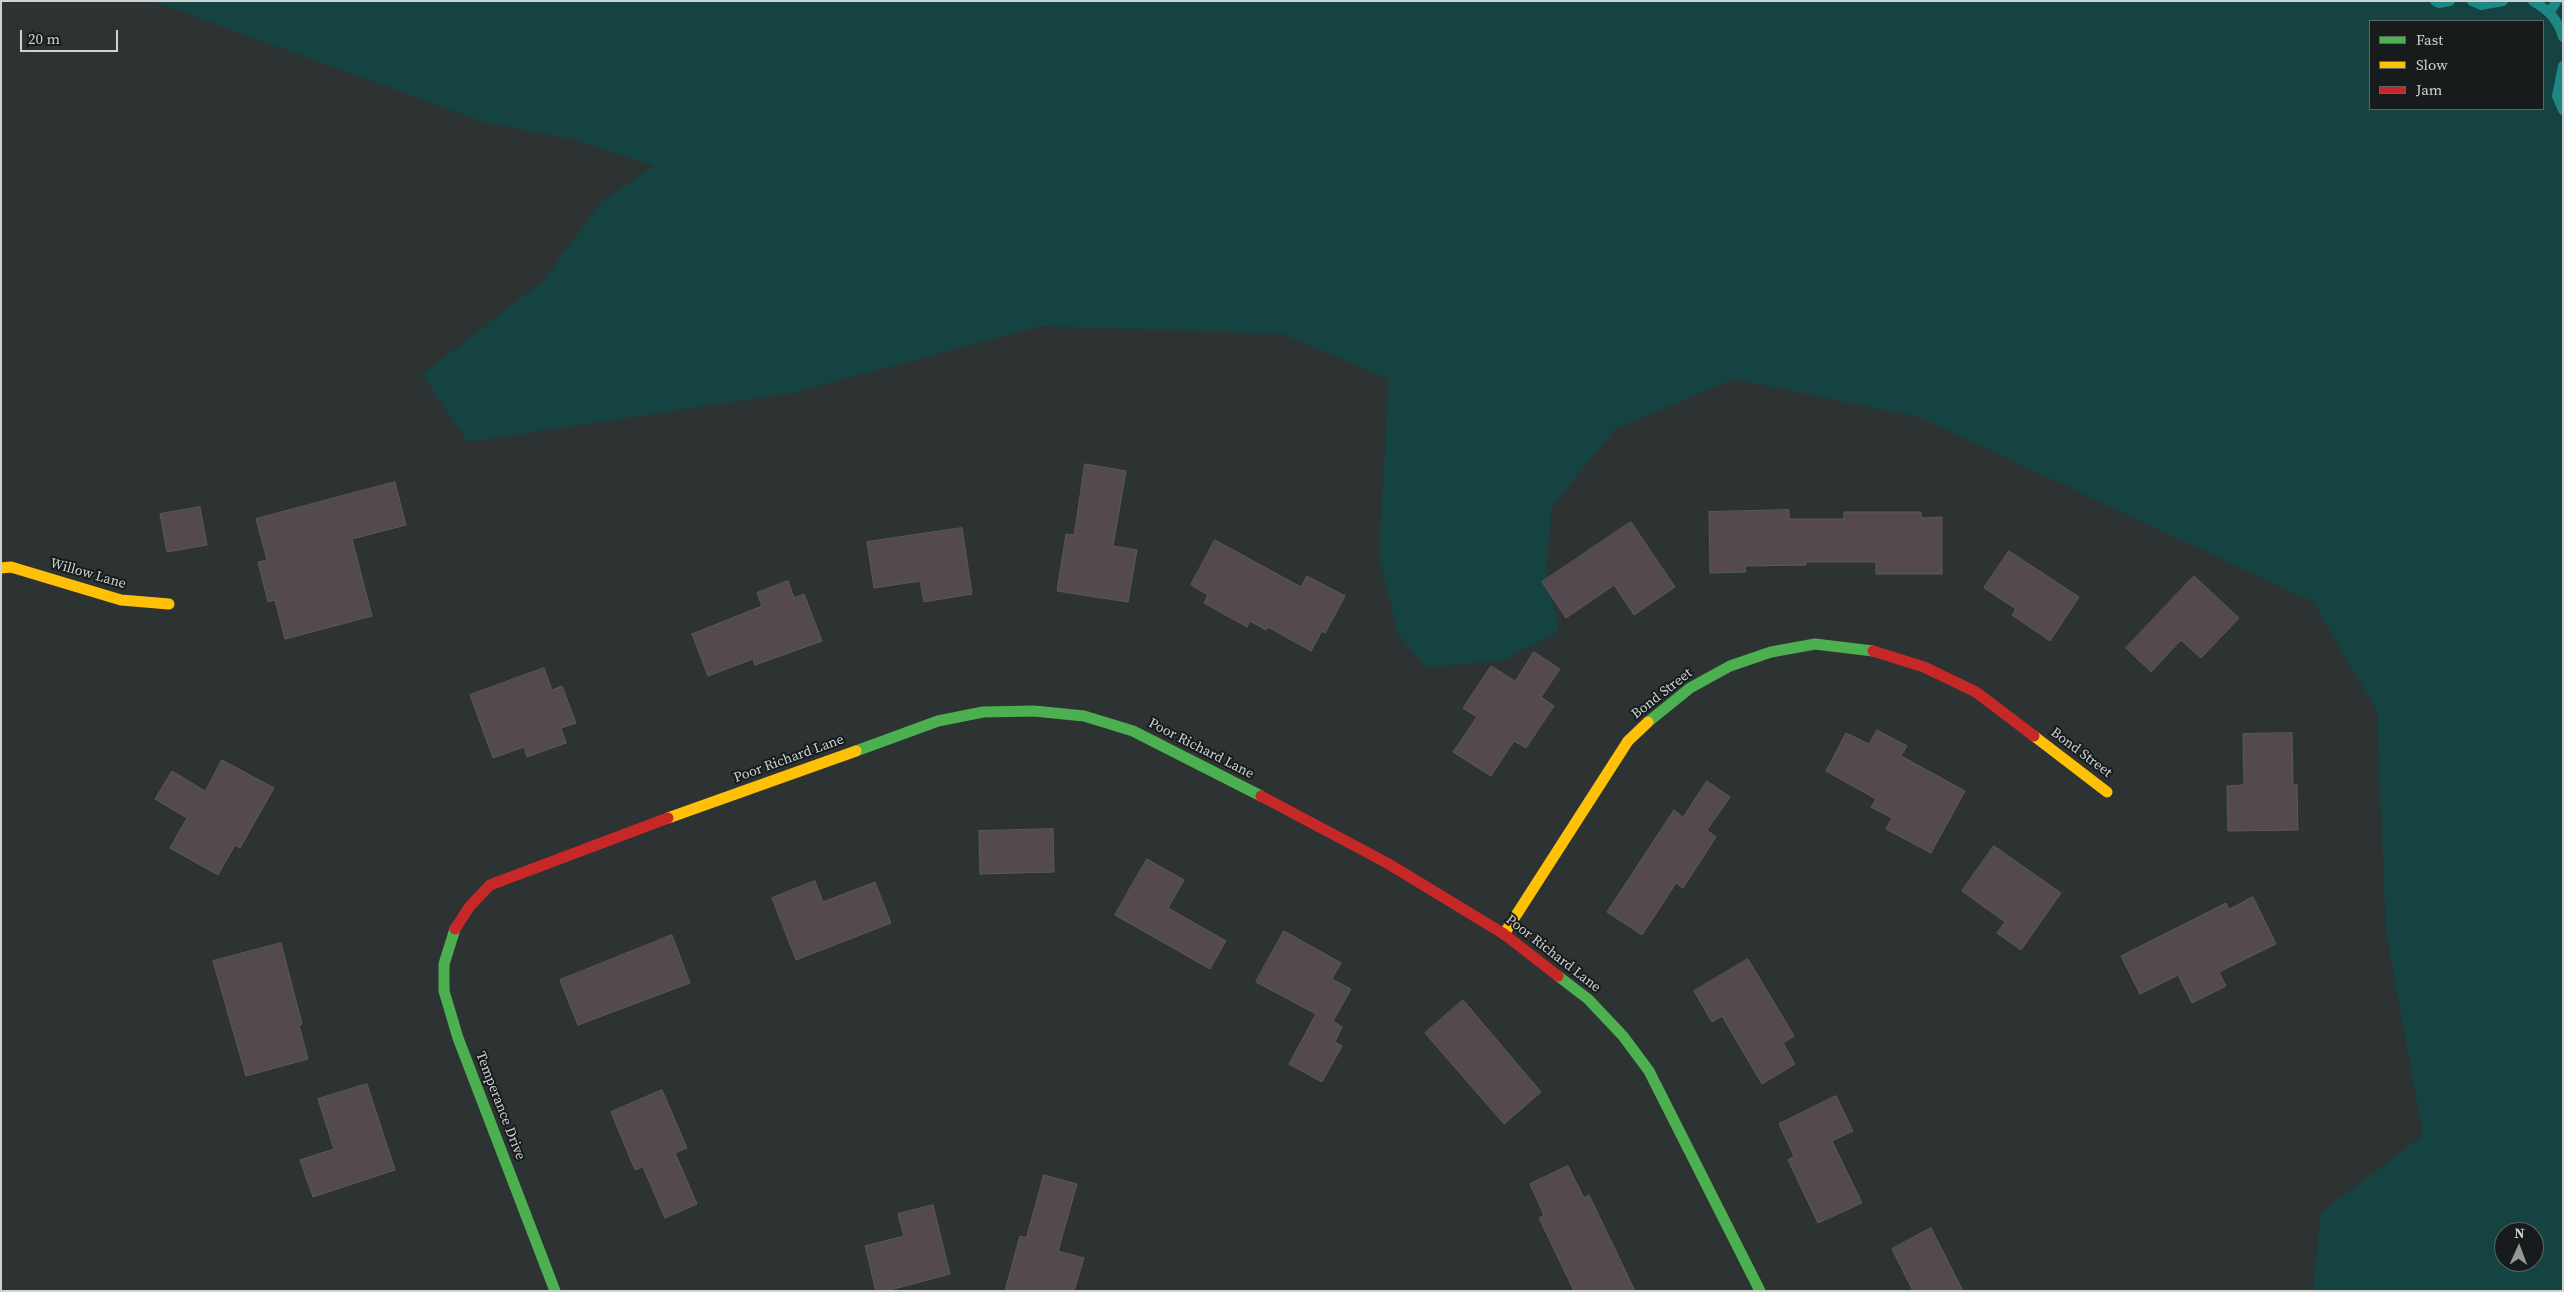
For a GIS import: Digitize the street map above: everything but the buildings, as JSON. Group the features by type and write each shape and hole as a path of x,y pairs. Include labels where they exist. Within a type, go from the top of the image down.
{"street":[{"name":"Willow Lane","path":"1,568 11,567 121,600 169,604"},
{"name":"Bond Street","path":"1504,934 1628,741 1690,688 1730,666 1770,652 1815,644 1872,651 1924,667 1976,692 2107,792"},
{"name":"Poor Richard Lane","path":"455,929 470,906 490,884 938,721 983,712 1034,712 1084,716 1133,731 1301,816 1387,863 1504,934 1588,999 1623,1036 1649,1071 1760,1291"},
{"name":"Temperance Drive","path":"455,929 444,964 444,992 458,1038 555,1291"}],"shaded area":[{"path":"152,1 2563,1 2563,1291 2313,1291 2321,1213 2423,1135 2386,931 2377,711 2313,602 1919,417 1734,379 1615,429 1552,507 1546,568 1559,631 1504,660 1427,668 1398,634 1379,556 1389,379 1283,334 1041,326 792,393 468,442 422,375 544,280 600,203 654,166 572,139 484,122"}],"waterway":[{"path":"2435,1 2439,3 2450,1"},
{"path":"2472,1 2481,5 2503,1"},
{"path":"2533,1 2552,16 2563,37"},
{"path":"2550,11 2557,1"},
{"path":"2563,66 2557,96 2563,110"}],"traffic: fast":[{"path":"1648,722 1690,688 1730,666 1771,652 1815,644 1873,651"},
{"path":"856,751 938,721 983,712 1034,711 1084,716 1133,731 1261,796"},
{"path":"455,929 444,964 444,991 458,1038 555,1291"},
{"path":"1558,976 1588,999 1623,1036 1649,1071 1760,1291"}],"traffic: slow":[{"path":"1,568 11,567 121,600 169,604"},
{"path":"1504,934 1628,741 1648,722"},
{"path":"2034,736 2107,792"},
{"path":"668,818 856,751"}],"traffic: jam":[{"path":"1873,651 1924,667 1976,692 2034,736"},
{"path":"1261,796 1387,863 1504,934 1558,976"},
{"path":"455,929 470,906 490,885 668,818"}]}
